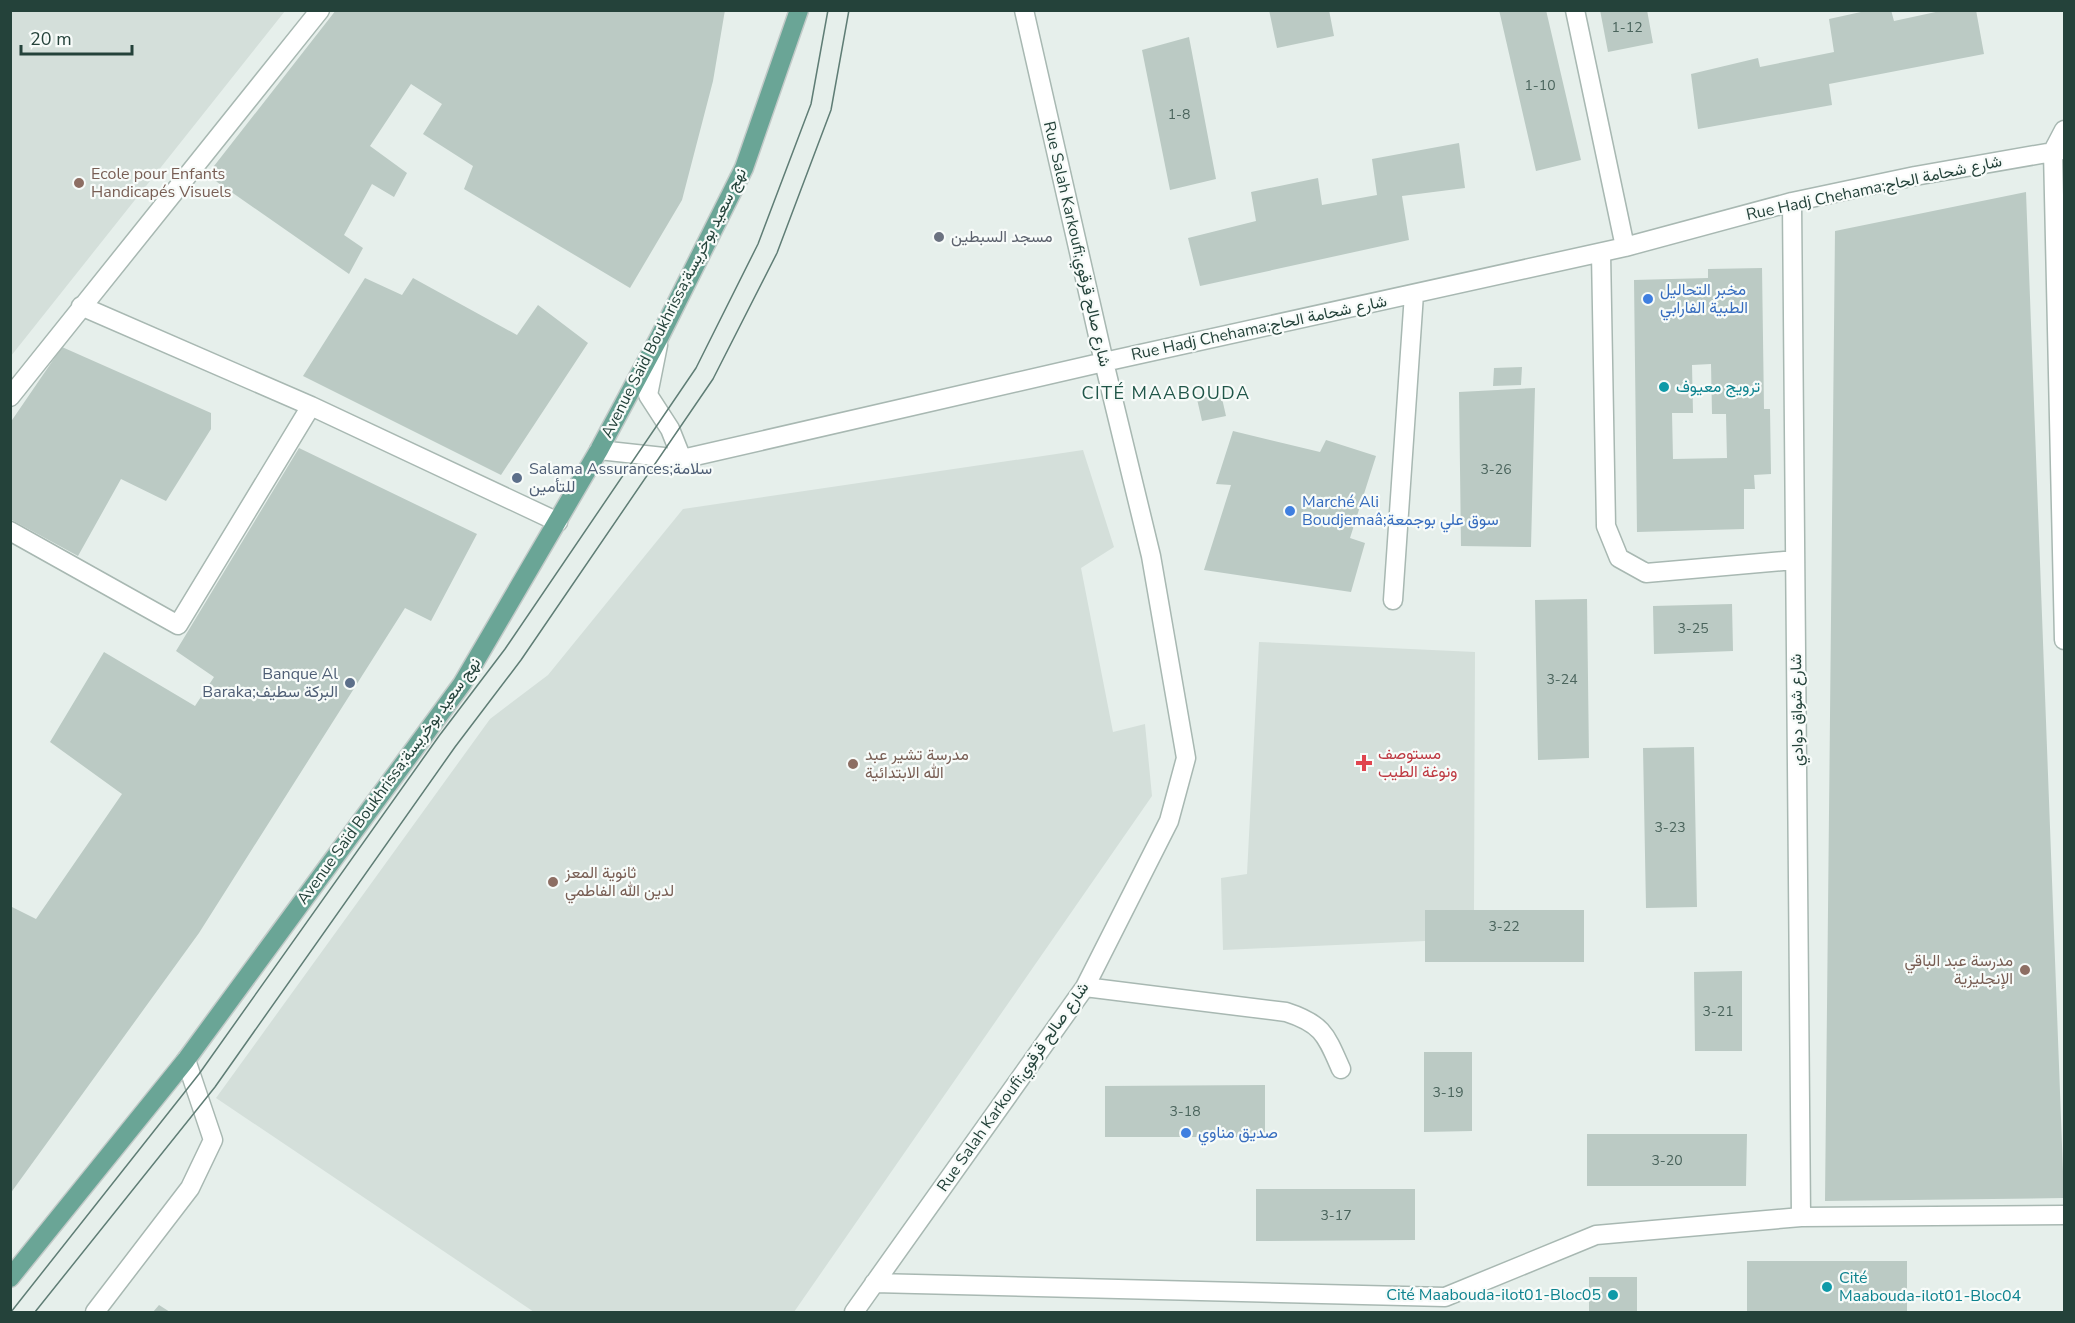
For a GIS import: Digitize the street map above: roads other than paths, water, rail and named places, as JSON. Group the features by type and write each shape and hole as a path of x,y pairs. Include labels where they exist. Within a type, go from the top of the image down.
{"main road":[{"name":"Avenue Saïd Boukhrissa;نهج سعيد بوخريسة","path":"10,1278 186,1060 462,684 599,450 659,338 744,168 799,10"}],"street":[{"path":"10,396 320,10"},
{"name":"Rue Salah Karkoufi;شارع صالح قرقوي","path":"854,1312 1085,987 1169,821 1186,758 1151,556 1104,362 1024,10"},
{"path":"1575,10 1625,247"},
{"path":"2064,130 2059,150 2064,640"},
{"name":"Rue Hadj Chehama;شارع شحامة الحاج","path":"599,450 682,459 1104,362 1625,247 1792,202 2059,150"},
{"name":"شارع شواق دوادي","path":"1792,202 1801,1217"},
{"path":"1601,252 1606,526 1619,558 1646,573 1795,560"},
{"path":"1393,600 1414,294"},
{"path":"81,306 311,406 558,522"},
{"path":"659,338 648,395 670,429 682,459"},
{"path":"10,531 178,625 311,406"},
{"path":"1085,987 1305,1018 1325,1033 1341,1069"},
{"path":"95,1312 190,1188 213,1140 186,1060"},
{"path":"874,1283 1415,1304 1445,1297 1596,1235 1801,1217 2064,1215"}],"tram line":[{"path":"11,1312 199,1074 439,736 505,649 696,368 758,244 811,104 828,10"},
{"path":"35,1312 215,1087 455,747 521,660 713,379 777,253 831,110 849,10"}],"place":[{"name":"Ecole pour Enfants Handicapés Visuels","path":"79,183"},
{"name":"مسجد السبطين","path":"939,237"},
{"name":"مخبر التحاليل الطبية الفارابي","path":"1648,299"},
{"name":"ترويج معيوف","path":"1664,387"},
{"name":"Salama Assurances;سلامة للتأمين","path":"517,478"},
{"name":"Marché Ali Boudjemaâ;سوق علي بوجمعة","path":"1290,511"},
{"name":"Banque Al Baraka;البركة سطيف","path":"350,683"},
{"name":"مستوصف ونوغة الطيب","path":"1364,763"},
{"name":"مدرسة تشير عبد الله الابتدائية","path":"853,764"},
{"name":"ثانوية المعز لدين الله الفاطمي","path":"553,882"},
{"name":"مدرسة عبد الباقي الإنجليزية","path":"2025,970"},
{"name":"صديق مناوي","path":"1186,1133"},
{"name":"Cité Maabouda-ilot01-Bloc04","path":"1827,1287"},
{"name":"Cité Maabouda-ilot01-Bloc05","path":"1613,1295"}],"district":[{"name":"CITÉ MAABOUDA","path":"1166,393"}]}
